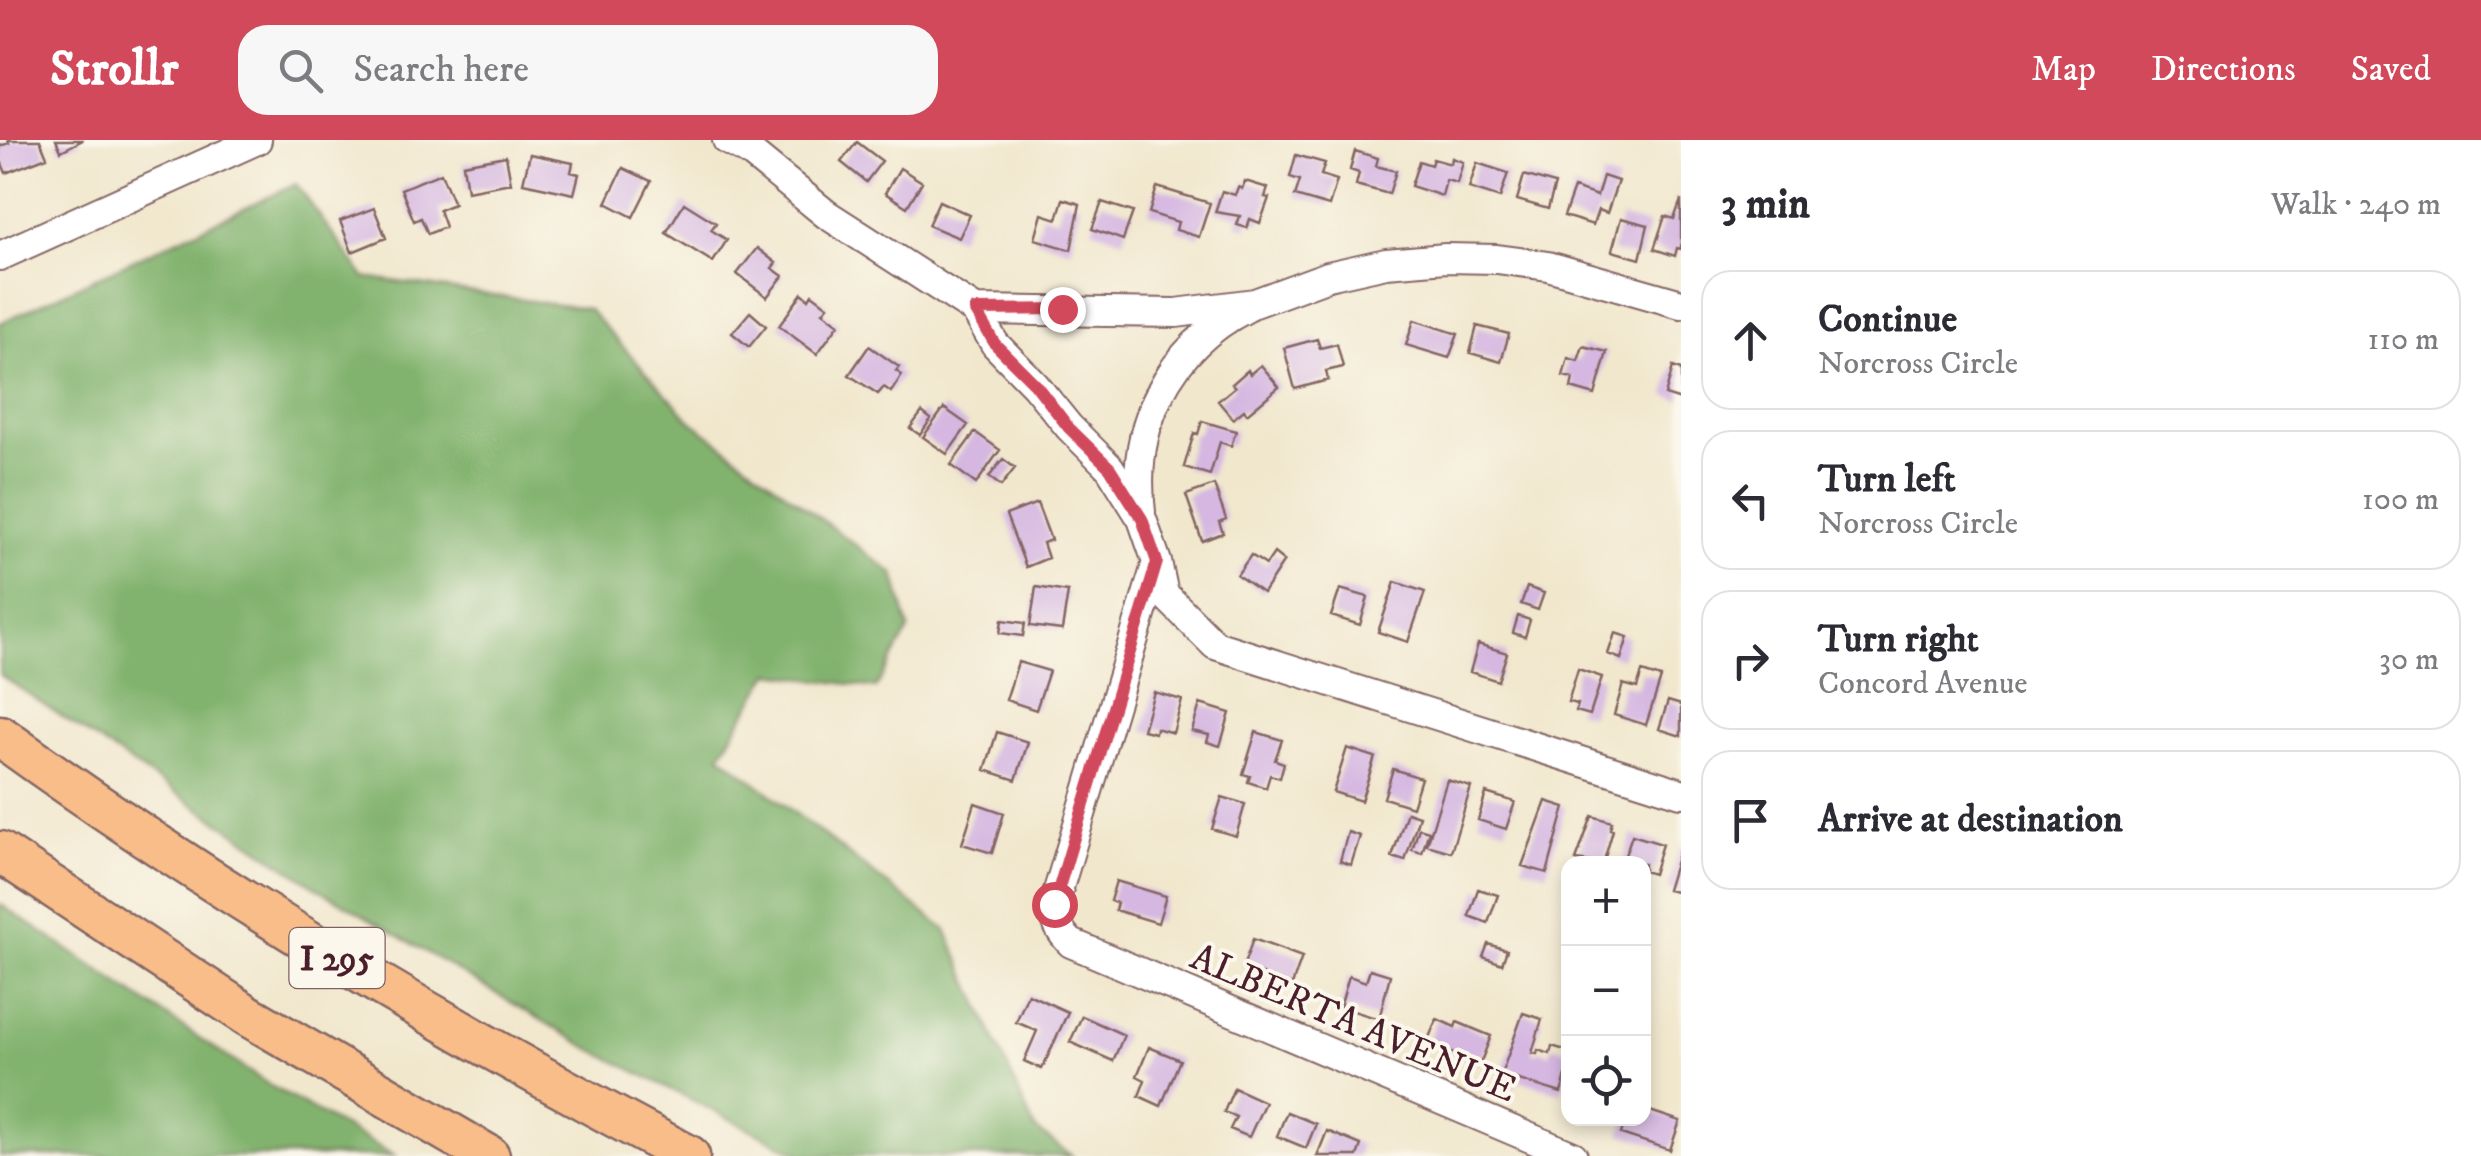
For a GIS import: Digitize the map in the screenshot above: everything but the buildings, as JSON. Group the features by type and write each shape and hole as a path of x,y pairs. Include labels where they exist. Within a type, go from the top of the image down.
{"highway":[{"name":"I 295","path":"0,736 202,874 390,991 688,1156"},
{"name":"I 295","path":"0,852 248,1015 489,1156"}],"street":[{"path":"0,256 257,140"},
{"path":"741,144 826,214 975,310 995,344 1110,468 1142,519"},
{"path":"1681,304 1548,266 1497,259 1386,263 1328,276 1256,302 1225,318 1176,364 1147,420 1138,486 1142,519 1164,594 1215,645 1681,793"},
{"path":"975,310 1176,313 1256,302"},
{"name":"ALBERTA AVENUE","path":"1157,562 1054,904 1055,920 1062,934 1072,944 1573,1156"}],"green space":[{"path":"296,184 364,277 588,309 692,422 894,574 909,629 876,688 770,673 720,755 946,930 1035,1129 1072,1156 803,1156 587,1047 319,889 0,675 0,323"},
{"path":"0,904 269,1085 395,1156 0,1156"}],"route":[{"path":"1054,904 1157,562 1142,519 1110,468 995,344 975,310 1062,309"}]}
